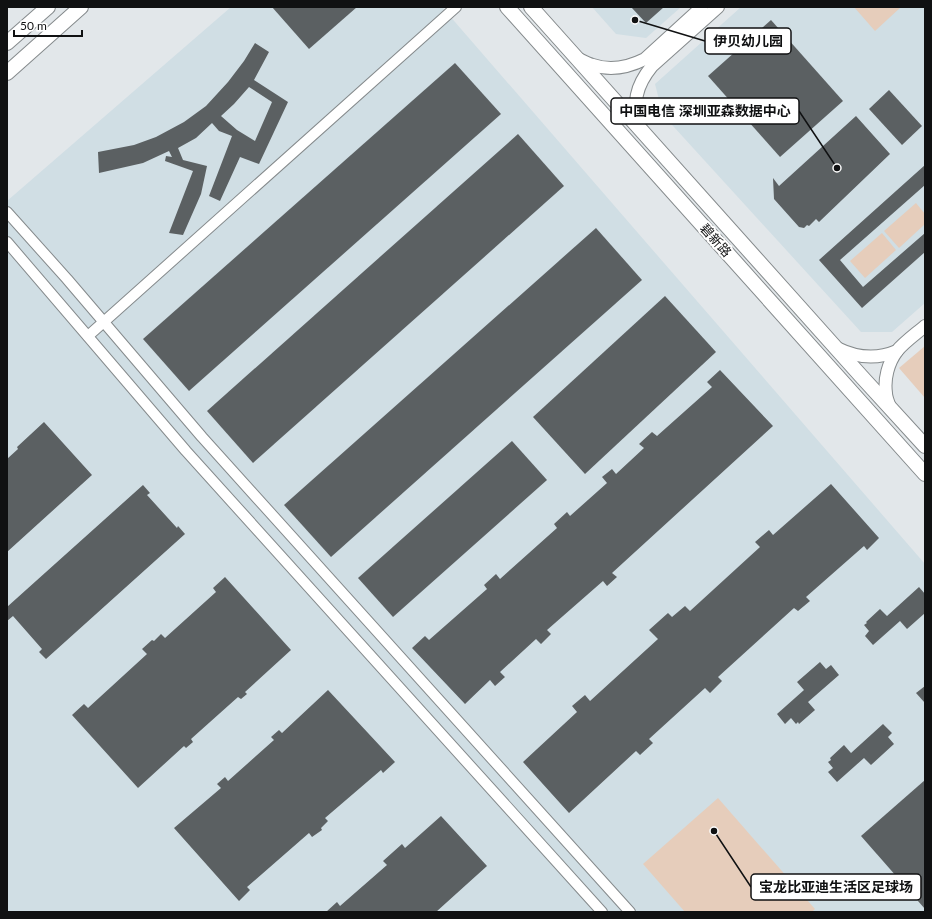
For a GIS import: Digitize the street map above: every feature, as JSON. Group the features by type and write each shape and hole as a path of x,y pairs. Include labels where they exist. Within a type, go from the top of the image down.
{"main road":[{"path":"7,43 48,7"},
{"path":"7,73 81,7"},
{"name":"碧新路","path":"507,7 925,474"},
{"name":"碧新路","path":"531,7 925,446"}],"street":[{"path":"88,336 456,7"},
{"path":"577,58 594,66 608,68 635,64 644,59 702,7"},
{"path":"639,128 636,113 636,101 644,76 652,66 718,7"},
{"path":"7,212 207,443 630,912"},
{"path":"7,242 186,451 602,912"},
{"path":"890,408 886,394 885,382 891,360 897,351 925,326"},
{"path":"835,347 848,353 861,356 887,355 897,351"}],"shaded area":[{"path":"231,7 442,7 925,564 925,912 7,912 7,201"},
{"path":"592,7 681,7 646,38 616,34"},
{"path":"741,7 925,7 925,303 892,332 861,332 663,115 655,84"},
{"path":"854,7 901,7 875,31"},
{"path":"916,203 925,214 925,224 899,248 884,231"},
{"path":"882,233 896,250 865,278 850,261"},
{"path":"925,346 925,398 899,368"},
{"path":"718,798 815,909 812,912 685,912 643,864"}],"building":[{"path":"272,7 357,7 309,49"},
{"path":"631,7 664,7 646,23"},
{"path":"771,20 843,101 780,157 708,76"},
{"path":"255,43 269,52 254,80 288,102 259,164 240,157 220,201 209,196 232,136 219,131 212,123 196,138 178,148 183,160 207,166 201,194 183,235 169,233 193,171 165,161 166,156 172,157 169,151 143,163 99,173 98,152 134,145 156,137 184,122 206,106 228,82 244,61","holes":["249,87 272,102 255,141 237,130 221,116"]},
{"path":"455,63 501,114 189,391 143,339"},
{"path":"889,90 922,126 902,145 869,109"},
{"path":"856,116 890,154 819,222 816,219 809,226 807,225 804,228 799,227 774,199 773,178 779,186"},
{"path":"518,134 564,186 253,463 207,411"},
{"path":"925,165 925,185 840,260 863,287 925,233 925,252 862,308 819,260"},
{"path":"596,228 642,280 331,557 284,505"},
{"path":"665,296 716,352 585,474 533,417"},
{"path":"720,370 773,426 612,573 617,577 607,586 603,581 547,630 551,634 541,644 536,639 500,672 505,677 495,686 490,680 465,704 412,648 425,636 429,640 487,589 484,585 496,574 500,579 557,528 554,524 567,512 570,516 607,483 602,477 612,469 616,474 644,448 639,444 652,432 657,436 712,387 707,382"},
{"path":"44,422 92,475 7,552 7,459 18,449 17,447"},
{"path":"512,441 547,480 393,617 358,578"},
{"path":"831,484 879,538 867,550 864,546 806,597 810,601 798,611 794,608 718,677 722,681 710,693 705,688 649,739 653,743 640,755 636,751 569,813 523,762 577,712 572,706 585,695 590,701 658,639 649,630 668,613 672,617 685,606 690,611 760,547 755,542 769,530 773,535"},
{"path":"143,485 150,493 147,495 177,528 178,526 185,534 46,659 39,652 42,649 13,616 7,621 7,607"},
{"path":"225,577 291,650 245,692 247,694 241,699 238,697 191,739 193,742 186,748 184,746 138,788 72,715 84,704 88,708 147,654 142,649 161,634 165,638 216,592 213,588"},
{"path":"919,587 925,594 925,613 907,629 900,621 873,645 865,636 869,631 864,625 867,623 866,622 880,609 887,616"},
{"path":"820,662 826,669 831,665 839,675 808,702 815,710 799,724 798,722 796,724 791,718 785,724 777,714 804,690 797,682"},
{"path":"925,686 925,703 916,693"},
{"path":"328,690 395,762 383,773 381,770 325,818 328,821 321,828 322,830 312,837 309,833 247,887 250,890 239,901 174,828 221,788 217,784 225,777 228,781 274,740 271,737 279,730 282,733"},
{"path":"883,724 892,733 888,737 894,744 871,765 864,758 837,782 828,772 833,768 828,762 831,760 830,758 844,745 851,753"},
{"path":"925,780 925,909 861,836"},
{"path":"441,816 487,866 436,912 326,912 337,902 340,906 387,865 383,861 402,844 405,848"}],"place":[{"name":"伊贝幼儿园","path":"635,20"},
{"name":"中国电信 深圳亚森数据中心","path":"837,168"},
{"name":"宝龙比亚迪生活区足球场","path":"714,831"}]}
